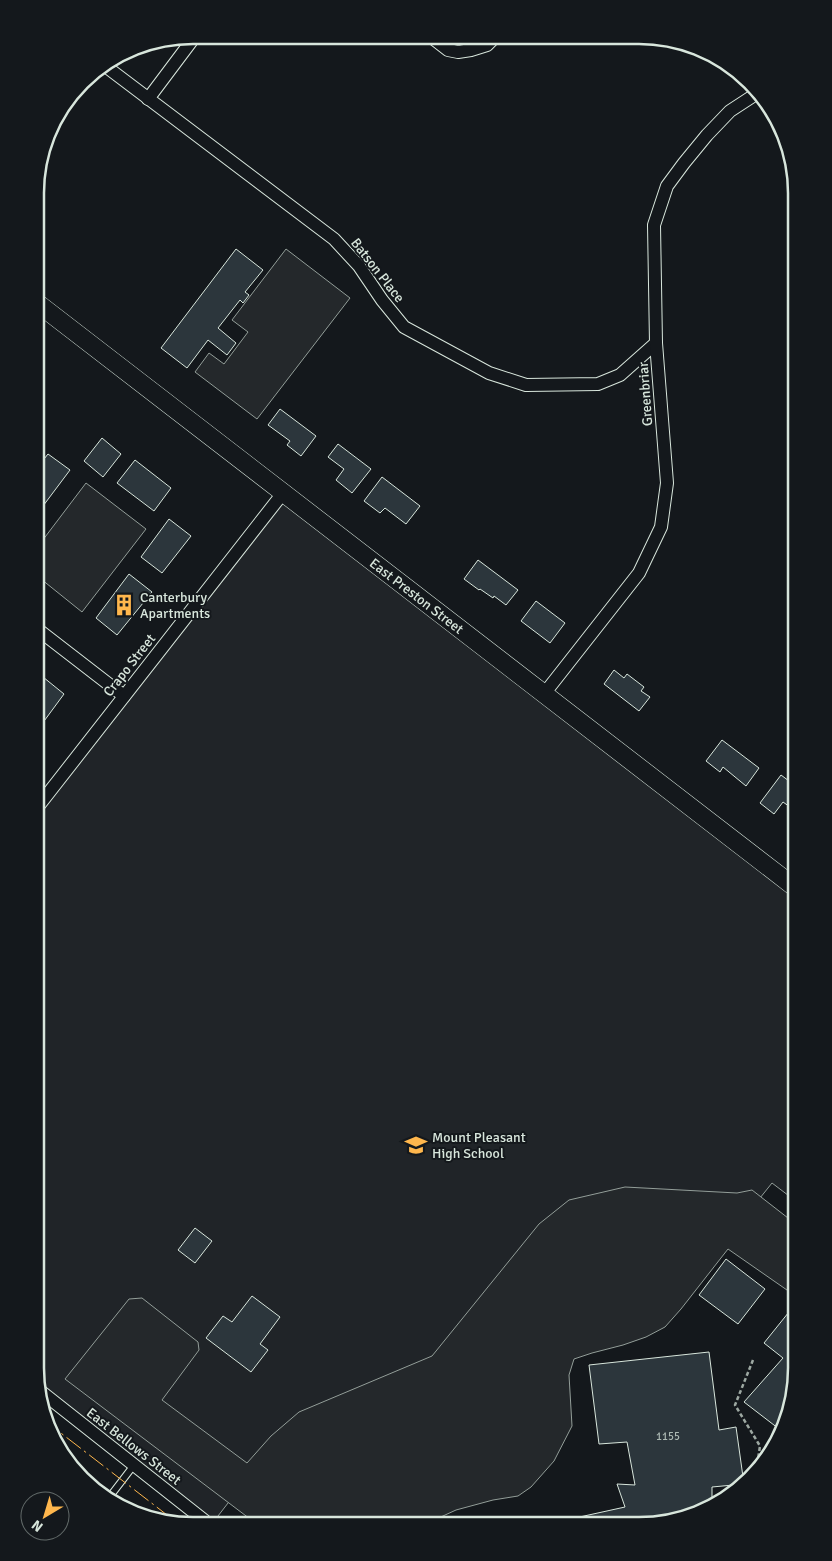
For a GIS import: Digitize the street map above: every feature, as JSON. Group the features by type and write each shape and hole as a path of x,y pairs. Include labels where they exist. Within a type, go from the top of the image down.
{"street":[{"path":"148,99 189,44"},
{"path":"440,44 448,50 458,52 488,44"},
{"name":"Batson Place","path":"110,69 334,239 359,266 382,300 404,326 489,373 526,385 598,384 620,375 656,343"},
{"name":"Greenbriar","path":"544,694 639,573 661,527 667,483 656,343 654,225 667,186 707,135 730,111 753,96"},
{"name":"East Preston Street","path":"44,308 788,882"},
{"name":"Crapo Street","path":"44,799 283,493"},
{"path":"44,634 124,696"},
{"name":"East Bellows Street","path":"47,1396 200,1517"}],"lane":[{"path":"112,1493 134,1465"}],"path":[{"path":"753,1360 735,1405 760,1446 758,1457"}],"shaded area":[{"path":"286,249 350,298 257,419 195,372 209,353 224,364 248,332 232,320"},
{"path":"86,483 146,529 82,612 44,581 44,538"},
{"name":"Mount Pleasant High School","path":"283,493 788,882 788,1195 772,1183 756,1203 425,1370 290,1423 217,1517 200,1517 48,1401 47,1397 44,1378 44,800"},
{"path":"625,1187 737,1193 752,1190 788,1218 788,1291 728,1249 665,1327 646,1337 574,1359 569,1375 572,1426 554,1461 531,1487 518,1496 493,1500 456,1510 441,1517 247,1517 65,1379 129,1299 142,1298 198,1342 199,1350 162,1400 247,1463 271,1436 299,1412 432,1356 539,1224 569,1200"}],"building":[{"path":"236,249 263,270 245,292 249,295 243,303 240,300 218,328 236,343 227,355 208,340 187,368 161,348"},
{"path":"280,409 316,436 301,456 287,445 290,441 268,425"},
{"path":"102,438 121,454 103,477 84,461"},
{"path":"338,444 371,469 352,493 336,480 344,469 328,457"},
{"path":"48,454 70,470 44,505 44,459"},
{"path":"135,460 171,488 154,511 117,483"},
{"path":"382,477 420,506 406,524 385,508 380,513 364,501"},
{"name":"Canterbury Apartments","path":"169,519 191,536 162,573 141,557"},
{"path":"478,560 518,590 506,605 464,579"},
{"name":"Canterbury Apartments","path":"129,574 152,592 117,635 96,618"},
{"path":"536,601 565,623 550,643 521,621"},
{"path":"614,670 624,678 627,674 644,687 641,691 650,697 639,711 604,684"},
{"path":"44,678 64,694 44,721"},
{"path":"722,740 759,768 746,786 723,767 720,772 706,761"},
{"path":"781,775 788,780 788,806 783,802 774,814 760,803"},
{"path":"195,1228 212,1241 195,1263 178,1250"},
{"path":"726,1259 765,1289 738,1324 699,1295"},
{"path":"252,1296 280,1317 260,1344 268,1350 251,1372 206,1338 223,1316 232,1322"},
{"path":"788,1313 788,1378 785,1397 776,1427 744,1402 783,1358 764,1343"},
{"path":"709,1352 719,1430 736,1427 743,1476 731,1485 712,1487 712,1498 678,1512 659,1516 580,1517 625,1507 617,1484 635,1485 627,1442 599,1444 589,1365"}],"power":[{"path":"58,1431 167,1515"}],"place":[{"name":"Canterbury Apartments","path":"124,605"},
{"name":"Mount Pleasant High School","path":"416,1145"}]}
